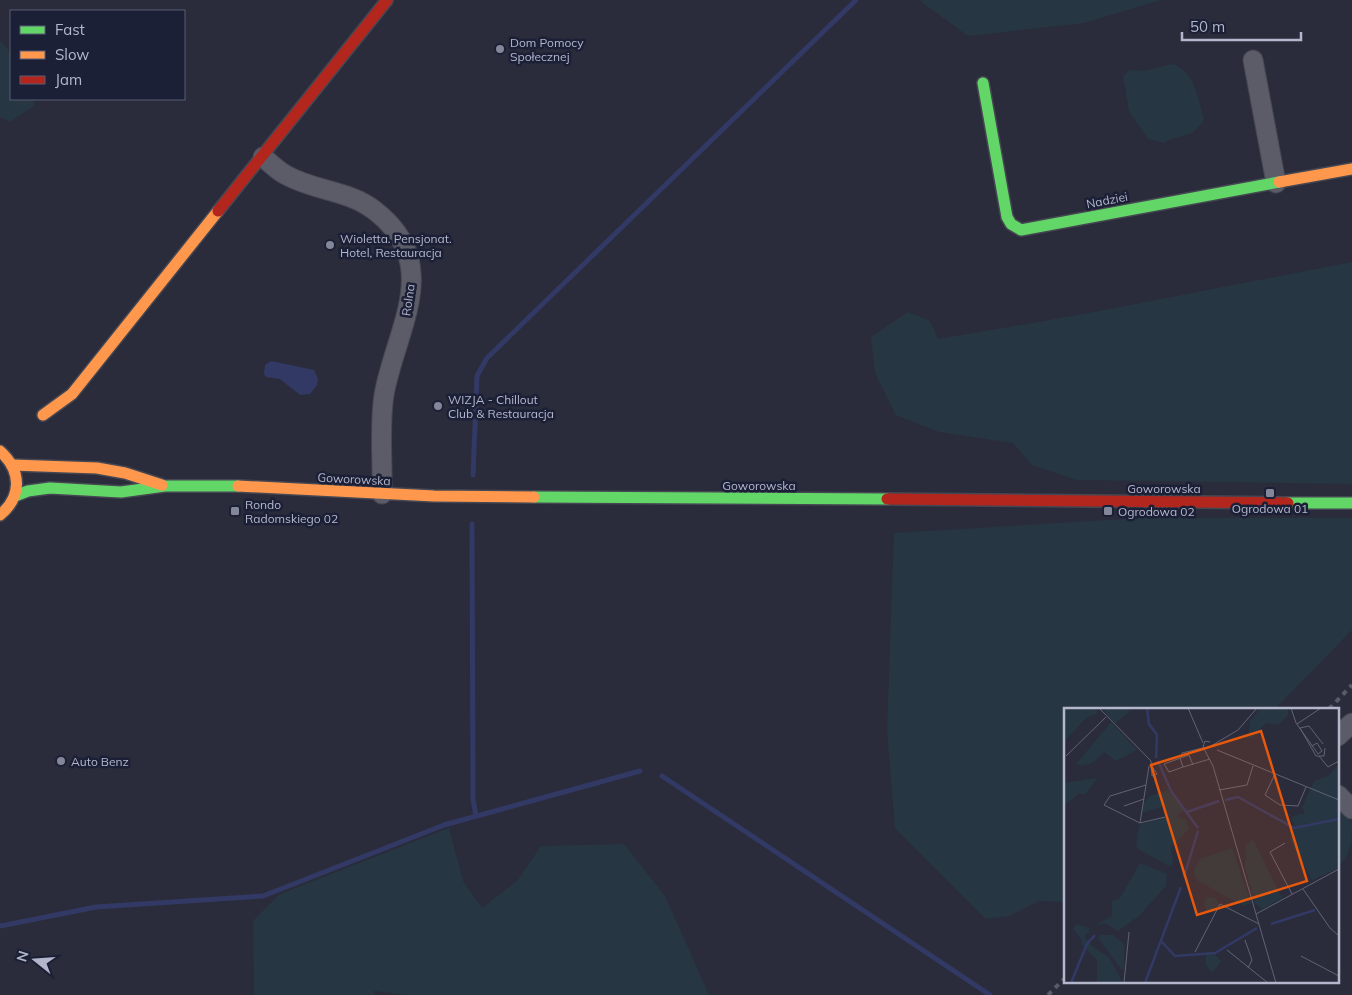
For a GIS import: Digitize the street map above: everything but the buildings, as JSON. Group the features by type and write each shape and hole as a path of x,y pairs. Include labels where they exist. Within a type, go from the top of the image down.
{"main road":[{"path":"43,415 72,394 387,0"},
{"name":"Nadziei","path":"984,83 1007,217 1011,224 1021,230 1352,169"},
{"path":"0,451 13,464 17,475 15,496 10,506 0,515"},
{"name":"Goworowska","path":"13,464 28,467 66,466 107,469 124,472 165,486"},
{"name":"Goworowska","path":"15,496 28,491 50,488 121,492 165,486 258,487 444,496 1352,503"}],"street":[{"path":"1252,60 1276,183"},
{"name":"Rolna","path":"263,156 285,175 352,197 373,208 395,230 407,255 412,294 383,400 382,494"},
{"path":"1340,734 1352,723"},
{"path":"1340,798 1352,809"}],"shaded area":[{"path":"919,0 1161,0 1084,23 968,36"},
{"path":"0,41 10,52 10,100 34,100 34,106 10,122 0,117"},
{"path":"1172,64 1186,73 1195,87 1204,120 1190,134 1176,137 1164,143 1148,139 1129,111 1123,76 1130,70 1144,71"},
{"path":"1352,262 1352,484 1077,480 1032,465 1013,443 939,432 896,415 875,373 871,337 908,312 930,321 938,339 1084,314"},
{"path":"1140,518 1352,518 1352,630 1276,708 1064,708 1064,902 1039,901 1009,916 986,919 895,828 887,730 894,533"},
{"path":"1340,810 1352,822 1349,852 1340,864"},
{"path":"449,828 463,881 482,908 518,880 541,846 624,844 665,896 709,995 407,995 374,991 374,995 254,995 253,921 280,894"}],"water":[{"path":"271,361 314,370 318,379 317,385 310,394 300,395 280,379 266,377 264,374 265,365"}],"waterway":[{"path":"473,475 477,376 487,358 856,0"},
{"path":"472,524 473,799 476,816"},
{"path":"0,926 96,907 263,896 444,825 640,771"},
{"path":"662,776 990,995"}],"railway":[{"path":"1330,708 1352,685"},
{"path":"1048,995 1064,979"}],"traffic: fast":[{"path":"983,83 1007,217 1011,224 1021,230 1279,182"},
{"path":"15,496 28,491 50,488 121,492 165,486 238,486"},
{"path":"534,497 887,499"},
{"path":"1288,503 1352,503"}],"traffic: slow":[{"path":"1279,182 1352,169"},
{"path":"43,415 72,394 218,211"},
{"path":"0,451 12,466 16,483 13,500 0,515"},
{"path":"13,465 97,468 125,473 162,485"},
{"path":"238,486 434,496 534,497"}],"traffic: jam":[{"path":"218,211 387,0"},
{"path":"887,499 1288,503"}],"place":[{"name":"Dom Pomocy Społecznej","path":"500,49"},
{"name":"Wioletta. Pensjonat. Hotel, Restauracja","path":"330,245"},
{"name":"WIZJA - Chillout Club & Restauracja","path":"438,406"},
{"name":"Ogrodowa 01","path":"1270,493"},
{"name":"Rondo Radomskiego 02","path":"235,511"},
{"name":"Ogrodowa 02","path":"1108,511"},
{"name":"Auto Benz","path":"61,761"}]}
